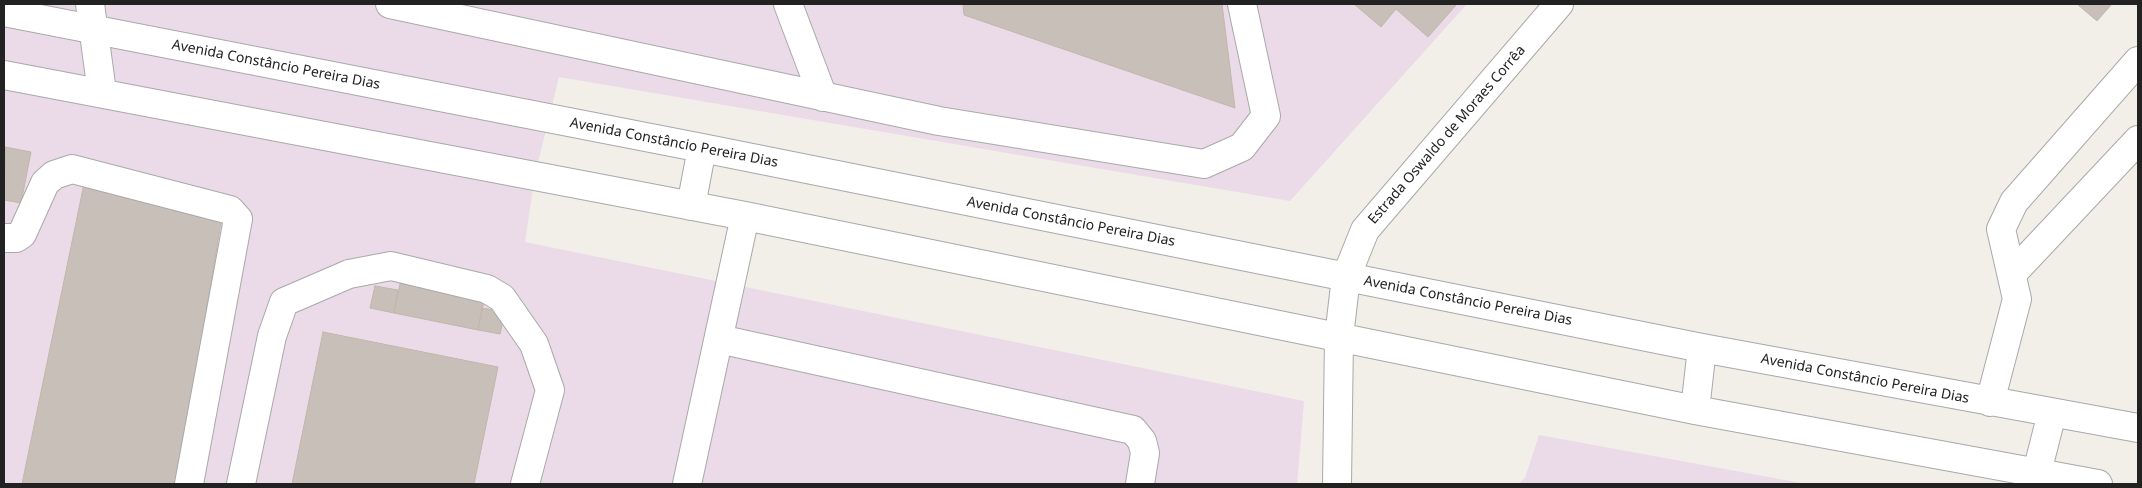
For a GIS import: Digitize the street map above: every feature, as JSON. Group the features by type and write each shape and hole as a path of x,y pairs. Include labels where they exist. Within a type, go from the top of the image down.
{"street":[{"path":"390,4 476,13 824,97 939,121 1204,164 1242,148 1266,116 1242,4"},
{"path":"788,4 824,97"},
{"name":"Estrada Oswaldo de Moraes Corrêa","path":"1337,484 1339,337 1346,277 1365,230 1559,4"},
{"name":"Avenida Constâncio Pereira Dias","path":"4,12 92,17 702,148 1702,348 2138,428"},
{"path":"92,17 102,92"},
{"path":"1990,402 2017,299 2001,229 2014,202 2138,61"},
{"path":"4,74 745,216 1695,410 2098,484"},
{"path":"2012,274 2138,140"},
{"path":"691,206 702,148"},
{"path":"4,238 16,238 22,234 45,183 54,175 72,169 230,210 238,218 190,484"},
{"path":"688,484 745,216"},
{"path":"241,484 272,336 284,302 348,274 391,266 487,289 502,298 534,344 550,390 525,484"},
{"path":"719,339 1134,430 1142,441 1145,453 1140,484"},
{"path":"1695,410 1702,348"},
{"path":"2037,472 2052,413"},
{"path":"1320,484 1336,452"}],"shaded area":[{"path":"4,4 1467,4 1290,201 559,77 535,175 525,242 1304,401 1297,484 4,484"},
{"path":"1539,435 1807,484 1518,484 1525,478"}],"building":[{"path":"963,4 1222,4 1235,108 964,15"},
{"path":"1354,4 1457,4 1428,37 1396,9 1381,27"},
{"path":"2077,4 2112,4 2097,21"},
{"path":"5,147 31,152 21,203 4,200"},
{"path":"85,179 222,216 178,484 22,484"},
{"path":"401,279 485,296 478,330 394,313"},
{"path":"375,286 398,290 394,313 370,308"},
{"path":"482,308 505,312 500,334 478,330"},
{"path":"323,332 498,367 474,484 292,484"}]}
